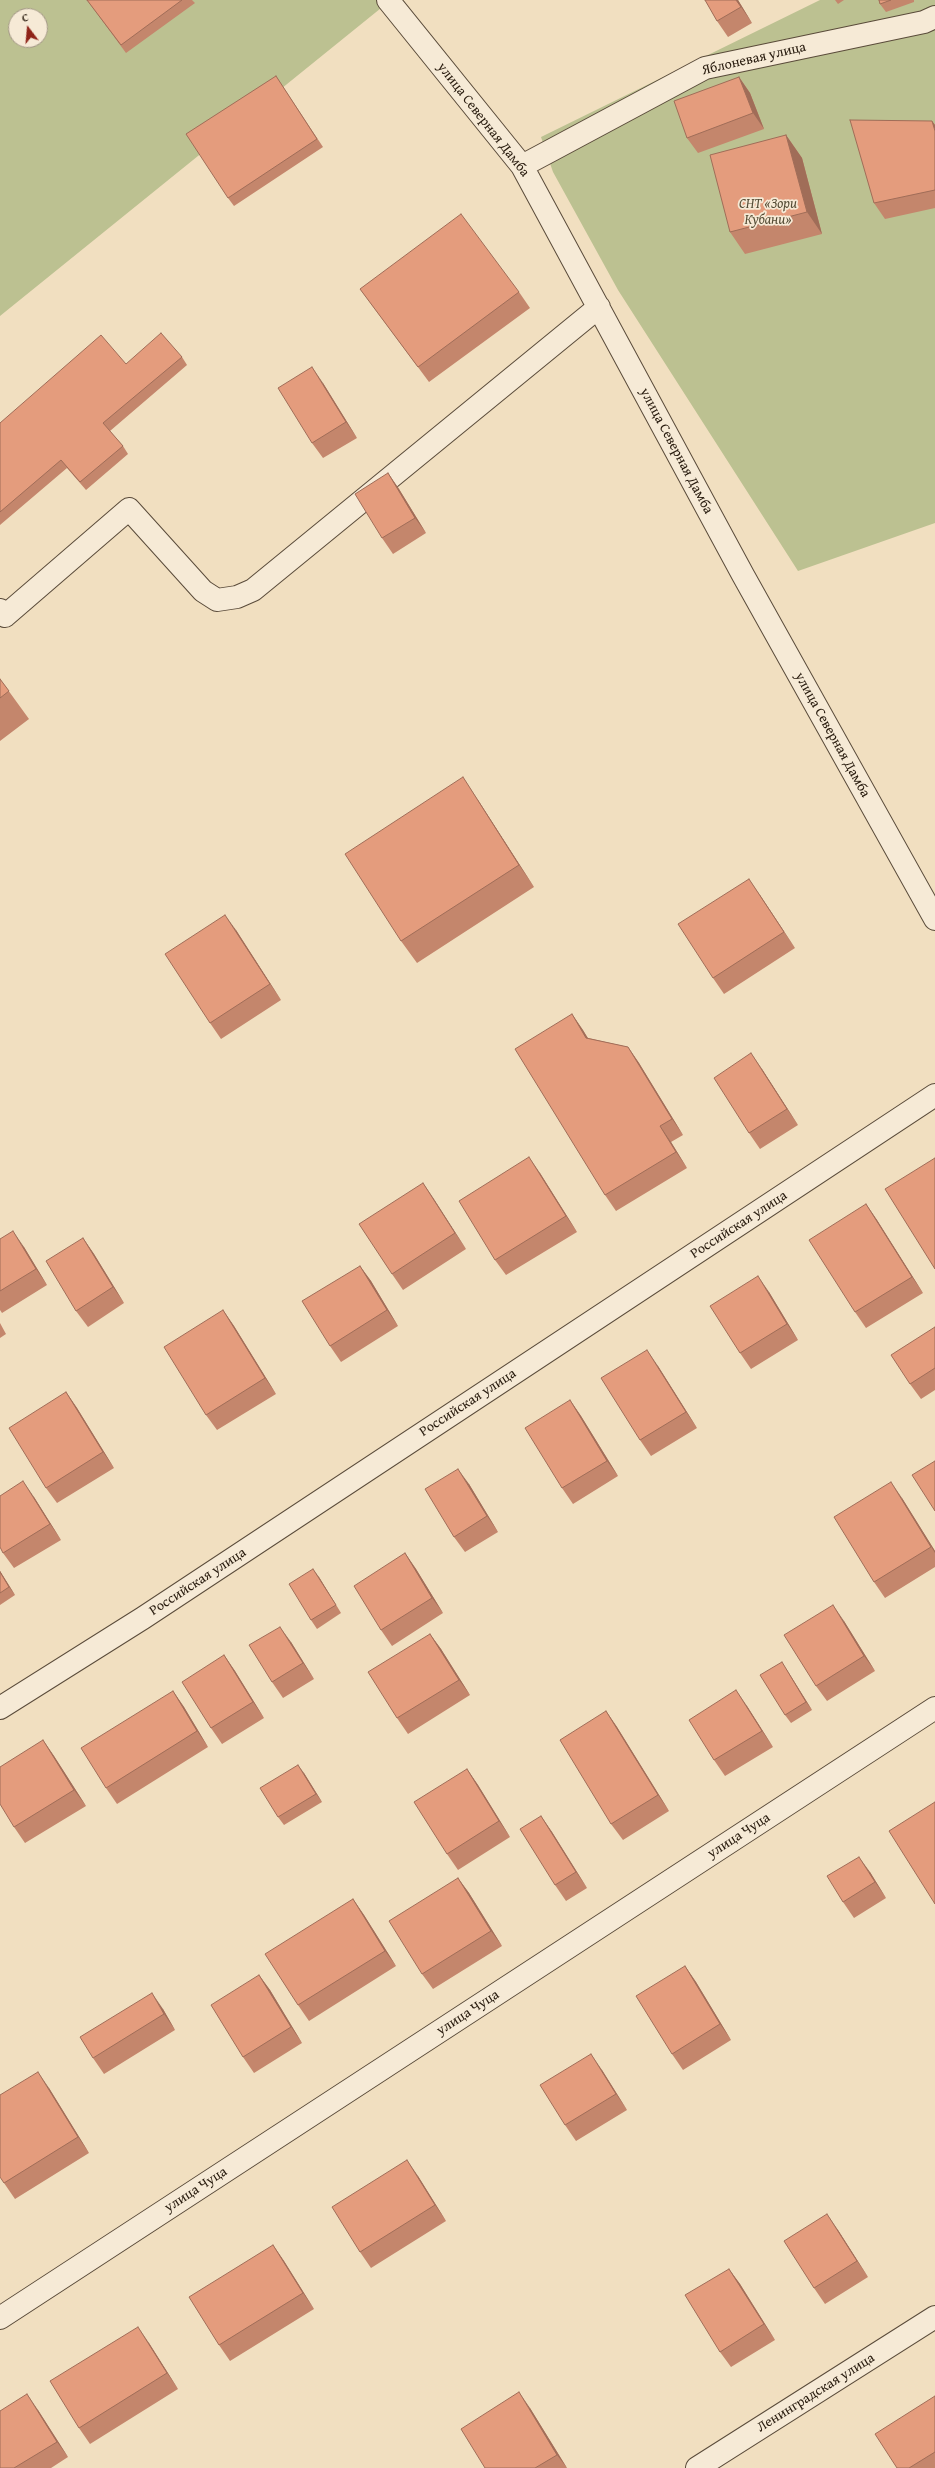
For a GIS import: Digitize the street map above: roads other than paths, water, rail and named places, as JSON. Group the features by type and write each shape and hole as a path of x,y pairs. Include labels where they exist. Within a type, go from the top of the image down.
{"street":[{"name":"улица Северная Дамба","path":"388,1 522,166 743,575 935,919"},
{"name":"Яблоневая улица","path":"522,166 705,68 924,22 935,17"},
{"path":"0,610 5,616 129,509 203,591 217,600 237,597 253,590 599,307"},
{"name":"Российская улица","path":"0,1708 143,1618 935,1095"},
{"name":"улица Чуца","path":"0,2318 935,1708"},
{"name":"Ленинградская улица","path":"697,2468 935,2317"}],"park label":[{"name":"СНТ «Зори Кубани»","path":"768,212"}]}
